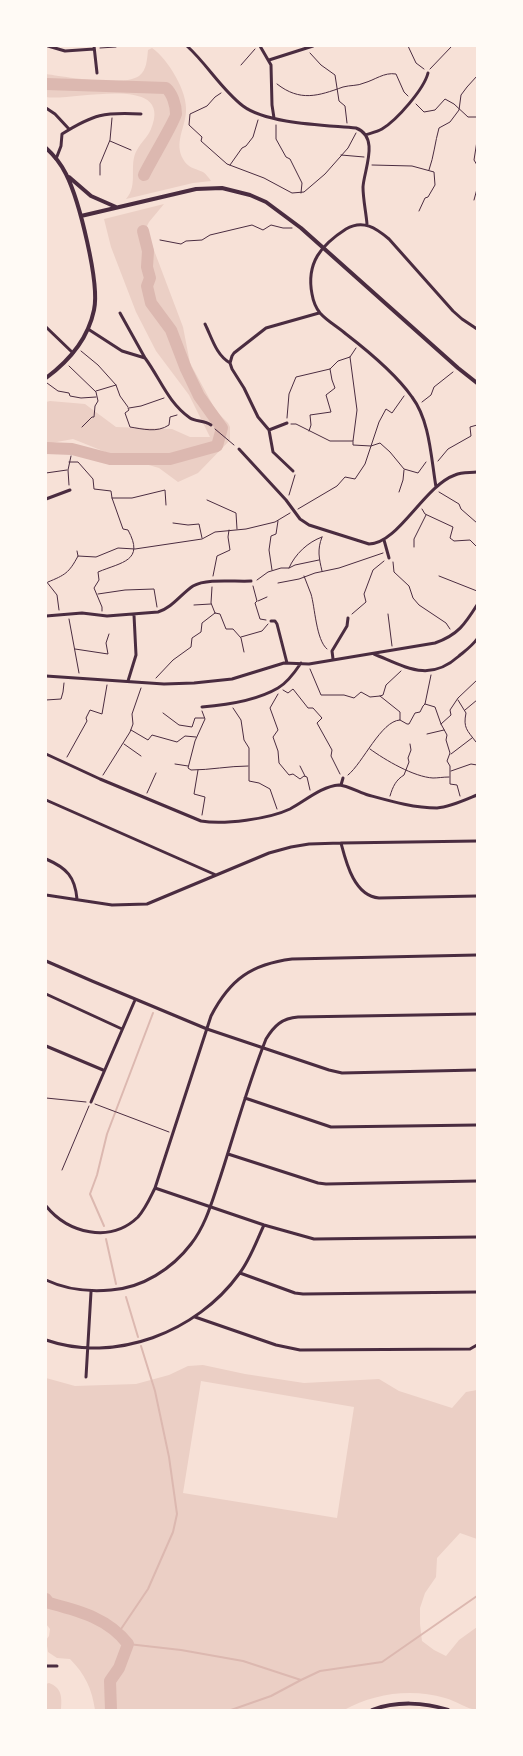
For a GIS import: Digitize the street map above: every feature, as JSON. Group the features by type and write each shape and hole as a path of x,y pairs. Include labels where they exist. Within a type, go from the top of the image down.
{"street":[{"path":"48,46 65,51 94,47 97,73"},
{"path":"187,46 227,90 245,107 260,114 274,118 358,129 365,135 369,146 369,157 363,189 367,224"},
{"path":"259,46 271,65 272,105 274,118"},
{"path":"268,60 313,46"},
{"path":"365,135 377,132 386,126 412,100 425,84 428,73"},
{"path":"46,108 55,114 69,129"},
{"path":"56,159 62,146 61,135 69,129 94,116 117,112 141,114"},
{"path":"46,148 56,159 67,176 81,216 96,297 94,311 88,329 78,348 65,362 46,378"},
{"path":"67,176 91,196 102,202 118,207"},
{"path":"81,216 196,189 222,188 242,192 266,202 324,247 458,368 477,383"},
{"path":"436,487 424,425 416,404 407,392 359,344 320,313 312,297 310,284 315,259 324,247 352,226 367,224 381,232 389,239 453,311 477,329"},
{"path":"120,313 168,395 192,419 206,422 211,425"},
{"path":"293,471 273,452 269,430 258,417 230,363 234,353 266,328 320,313"},
{"path":"205,324 216,349 224,359 230,363"},
{"path":"46,327 73,353"},
{"path":"88,329 122,351 145,358"},
{"path":"269,430 286,423"},
{"path":"239,450 286,500 300,519 309,525 369,544 384,540 436,487 455,475 477,472"},
{"path":"46,499 70,490"},
{"path":"384,540 388,558"},
{"path":"46,616 82,613 102,616 134,615 158,612 165,609 195,585 213,582 251,581"},
{"path":"46,676 164,684 194,683 232,679 278,664 309,664 333,659 430,645 454,634 466,622 477,604"},
{"path":"128,681 136,655 134,615"},
{"path":"333,659 332,653 347,626 348,618"},
{"path":"271,621 275,621 277,624 287,663"},
{"path":"374,654 405,667 422,671 432,671 441,669 453,662 476,642"},
{"path":"202,707 231,705 279,688 301,663"},
{"path":"46,754 100,779 201,821 217,823 235,822 278,813 287,810 325,790 341,785 389,800 438,808 460,802 477,795"},
{"path":"341,785 343,778"},
{"path":"46,800 217,875"},
{"path":"46,895 112,905 147,904 269,853 291,847 309,844 477,841"},
{"path":"341,843 354,878 368,896 379,898 477,896"},
{"path":"46,859 57,864 68,874 76,885 77,899"},
{"path":"46,1206 58,1218 85,1231 106,1232 126,1225 137,1217 149,1200 155,1188 207,1029 217,1004 231,986 256,968 272,962 308,958 477,955"},
{"path":"46,961 135,1000 207,1029 262,1049 329,1070 342,1073 477,1070"},
{"path":"46,994 122,1029"},
{"path":"91,1102 103,1070 135,1000"},
{"path":"46,1280 59,1285 91,1292 119,1290 131,1287 163,1271 191,1244 204,1224 262,1049 266,1039 276,1024 290,1018 477,1014"},
{"path":"46,1046 103,1070"},
{"path":"245,1098 331,1127 477,1125"},
{"path":"228,1154 318,1183 326,1184 477,1181"},
{"path":"155,1188 264,1225 320,1240 477,1237"},
{"path":"46,1340 87,1348 110,1348 138,1342 164,1334 195,1317 221,1295 240,1273 264,1225"},
{"path":"240,1273 295,1293 303,1294 477,1292"},
{"path":"86,1377 91,1292"},
{"path":"195,1317 276,1345 300,1350 470,1348 477,1345"},
{"path":"46,1666 57,1666"},
{"path":"372,1710 398,1704 421,1704 434,1705 448,1710"}],"path":[{"path":"241,65 259,46"},
{"path":"408,46 416,63 428,73 452,46"},
{"path":"94,47 116,47"},
{"path":"306,48 322,65 335,75 340,101 345,106 348,127"},
{"path":"272,80 284,90 295,95 312,96 338,90 344,87 363,84 389,73 396,74 404,92 424,112 435,110 445,100 468,117 477,117"},
{"path":"428,170 435,152 435,141 439,128 450,122 459,109 461,96 467,86 477,76"},
{"path":"227,90 215,97 207,106 190,114 189,125 202,138 201,141 230,165 264,178 292,193 304,192 325,174 348,148 358,129"},
{"path":"100,175 100,164 110,140 112,114"},
{"path":"230,165 242,148 246,146 253,137 260,114"},
{"path":"274,118 276,125 276,139 286,157 290,159 302,183 301,193"},
{"path":"110,140 131,150"},
{"path":"477,141 474,160 477,165"},
{"path":"342,155 369,157"},
{"path":"367,165 412,166 434,172 435,186 428,197 425,198 419,210"},
{"path":"474,200 477,189"},
{"path":"160,240 181,244 186,241 202,240 210,235 252,225 263,230 271,225 283,228 300,228"},
{"path":"352,441 330,441 296,424 286,423 289,394 296,376 330,369 338,360 350,357 359,344"},
{"path":"78,348 98,364 116,385 120,396 128,408"},
{"path":"350,357 357,410 352,441 353,445 371,446 380,443 390,452 404,469 418,473 431,457"},
{"path":"65,362 96,392 98,401 94,406 94,417 92,417 82,427"},
{"path":"416,404 432,396 434,387 458,368"},
{"path":"309,431 311,425 310,415 332,412 326,395 335,388 330,369"},
{"path":"46,382 58,391 69,393 70,396 81,398 97,397"},
{"path":"96,392 116,385"},
{"path":"78,556 96,557 118,548 135,549 202,539 215,532 237,530 278,520 337,486 345,477 355,479 365,464 379,422 386,410 392,413 407,392"},
{"path":"128,408 141,406 143,404 160,400 168,395"},
{"path":"128,408 129,410 125,413 130,427 156,430 163,430 169,425 170,418 184,412"},
{"path":"211,425 239,450"},
{"path":"432,467 448,449 471,436 470,427 477,425"},
{"path":"70,456 68,470 70,490"},
{"path":"69,462 78,462 93,479 94,489 111,490 112,498 123,530 128,530 135,549 134,554 123,562 98,572 99,580 94,588 102,607 102,616"},
{"path":"399,492 403,480 404,469"},
{"path":"46,473 68,470"},
{"path":"286,500 290,494 296,477 293,471"},
{"path":"436,487 435,490 460,504 461,509 477,523"},
{"path":"112,498 132,498 164,490 166,505"},
{"path":"207,500 236,513 237,530"},
{"path":"414,547 414,539 427,515 453,527 450,538 454,541 470,540 477,547"},
{"path":"272,570 269,550 271,536 276,534 278,520"},
{"path":"173,524 199,524 202,539"},
{"path":"230,530 228,537 230,550 217,556 211,604 215,613 220,614 226,630 233,629 240,638 244,652"},
{"path":"289,568 293,558 313,540 322,536 318,545 319,560 322,572"},
{"path":"60,615 57,595 47,581 64,576 70,570 78,556 77,551"},
{"path":"278,583 365,561 386,552"},
{"path":"348,618 366,602 364,594 373,570 388,558 393,560 394,572 409,586 413,598 419,605 446,623 454,634"},
{"path":"258,601 251,581 254,581 272,570 289,568 319,560"},
{"path":"304,576 312,596 311,600 323,646 332,653"},
{"path":"439,576 477,591"},
{"path":"97,594 125,590 154,589 158,612"},
{"path":"267,597 255,603 260,619 271,621"},
{"path":"194,605 211,604"},
{"path":"151,682 164,671 173,660 190,647 192,638 201,632 202,623 215,613"},
{"path":"68,614 80,679"},
{"path":"388,614 393,650"},
{"path":"240,638 262,631 271,621"},
{"path":"74,649 108,654 106,643 109,634"},
{"path":"309,664 321,695 344,695 354,698 361,692 370,698 383,695 386,685 405,667"},
{"path":"305,777 300,779 293,774 289,775 279,763 278,750 273,737 278,730 270,708 277,698 279,688 288,693 293,689 308,708 313,708 322,718 317,723 332,750 331,756 343,778 350,774 370,749 381,732 395,720 400,720 409,724 415,713 420,712 426,704 432,671"},
{"path":"46,700 60,699 64,692 64,678"},
{"path":"64,762 87,721 86,718 90,710 102,714 108,680"},
{"path":"441,724 451,715 450,710 458,699 477,680"},
{"path":"100,779 130,730 134,709 143,682"},
{"path":"380,696 400,712 400,720"},
{"path":"458,699 466,713 464,723 476,742"},
{"path":"464,710 477,700"},
{"path":"426,704 435,707 447,735 446,740 450,753 447,761 450,766 450,784 457,785 460,793 460,802"},
{"path":"231,705 241,720 244,740 249,748 249,781 259,783 270,789 278,813"},
{"path":"189,766 197,738 205,719 202,707"},
{"path":"163,713 179,725 192,727 195,718 204,718"},
{"path":"130,730 148,740 152,735 178,742 185,736 197,738"},
{"path":"427,734 444,730"},
{"path":"448,756 472,737"},
{"path":"123,743 141,756"},
{"path":"389,800 392,788 398,778 404,775 411,751 410,744"},
{"path":"370,749 388,762 406,769 432,778 449,777"},
{"path":"175,764 189,766 191,770 213,770 228,766 248,766"},
{"path":"450,772 471,764 477,765"},
{"path":"300,766 305,777 307,777 312,797"},
{"path":"198,770 194,794 204,797 201,821"},
{"path":"146,798 150,784 156,773"},
{"path":"46,1098 91,1102 173,1134"},
{"path":"62,1170 91,1102"}],"shaded area":[{"path":"152,48 170,68 184,95 186,112 180,141 183,159 189,166 204,173 211,181 193,183 126,199 132,188 134,156 151,129 154,111 148,101 135,95 116,94 46,97 46,74 108,81 131,79 142,74 146,64 148,50"},
{"path":"164,204 147,226 149,237 183,327 190,363 216,411 230,427 230,440 198,473 178,482 159,468 108,453 73,439 46,444 46,402 50,401 85,404 116,427 172,429 190,437 210,437 189,395 156,351 136,312 111,247 104,219"},
{"path":"203,1365 245,1374 304,1383 379,1379 399,1391 452,1408 466,1392 477,1390 477,1539 460,1533 437,1558 436,1577 425,1593 420,1608 420,1624 422,1641 434,1650 446,1656 459,1640 477,1627 477,1710 449,1699 420,1693 406,1693 380,1696 356,1704 344,1710 95,1710 90,1689 80,1670 70,1659 57,1658 48,1652 46,1640 49,1636 50,1629 46,1624 46,1378 75,1386 136,1384 169,1375 188,1366","holes":["201,1381 354,1407 337,1518 183,1493"]},
{"path":"49,1683 59,1690 61,1710 46,1710 46,1684"}],"waterway":[{"path":"46,84 166,88 173,100 176,114 175,118 144,175"},
{"path":"46,448 72,449 110,459 170,459 217,446 222,428 199,396 186,369 171,330 151,303 147,286 150,278 147,267 148,251 143,231"},
{"path":"104,1226 90,1194 97,1175 107,1134 153,1013"},
{"path":"106,1239 116,1284"},
{"path":"126,1297 138,1337"},
{"path":"119,1632 148,1589 173,1532 177,1514 169,1457 155,1391 141,1346"},
{"path":"128,1644 181,1650 243,1661 301,1680 320,1671 382,1662 477,1596"},
{"path":"46,1599 49,1603 71,1609 102,1622 120,1635 128,1644 119,1668 110,1681 111,1710"},
{"path":"231,1710 271,1696 301,1680"}]}
